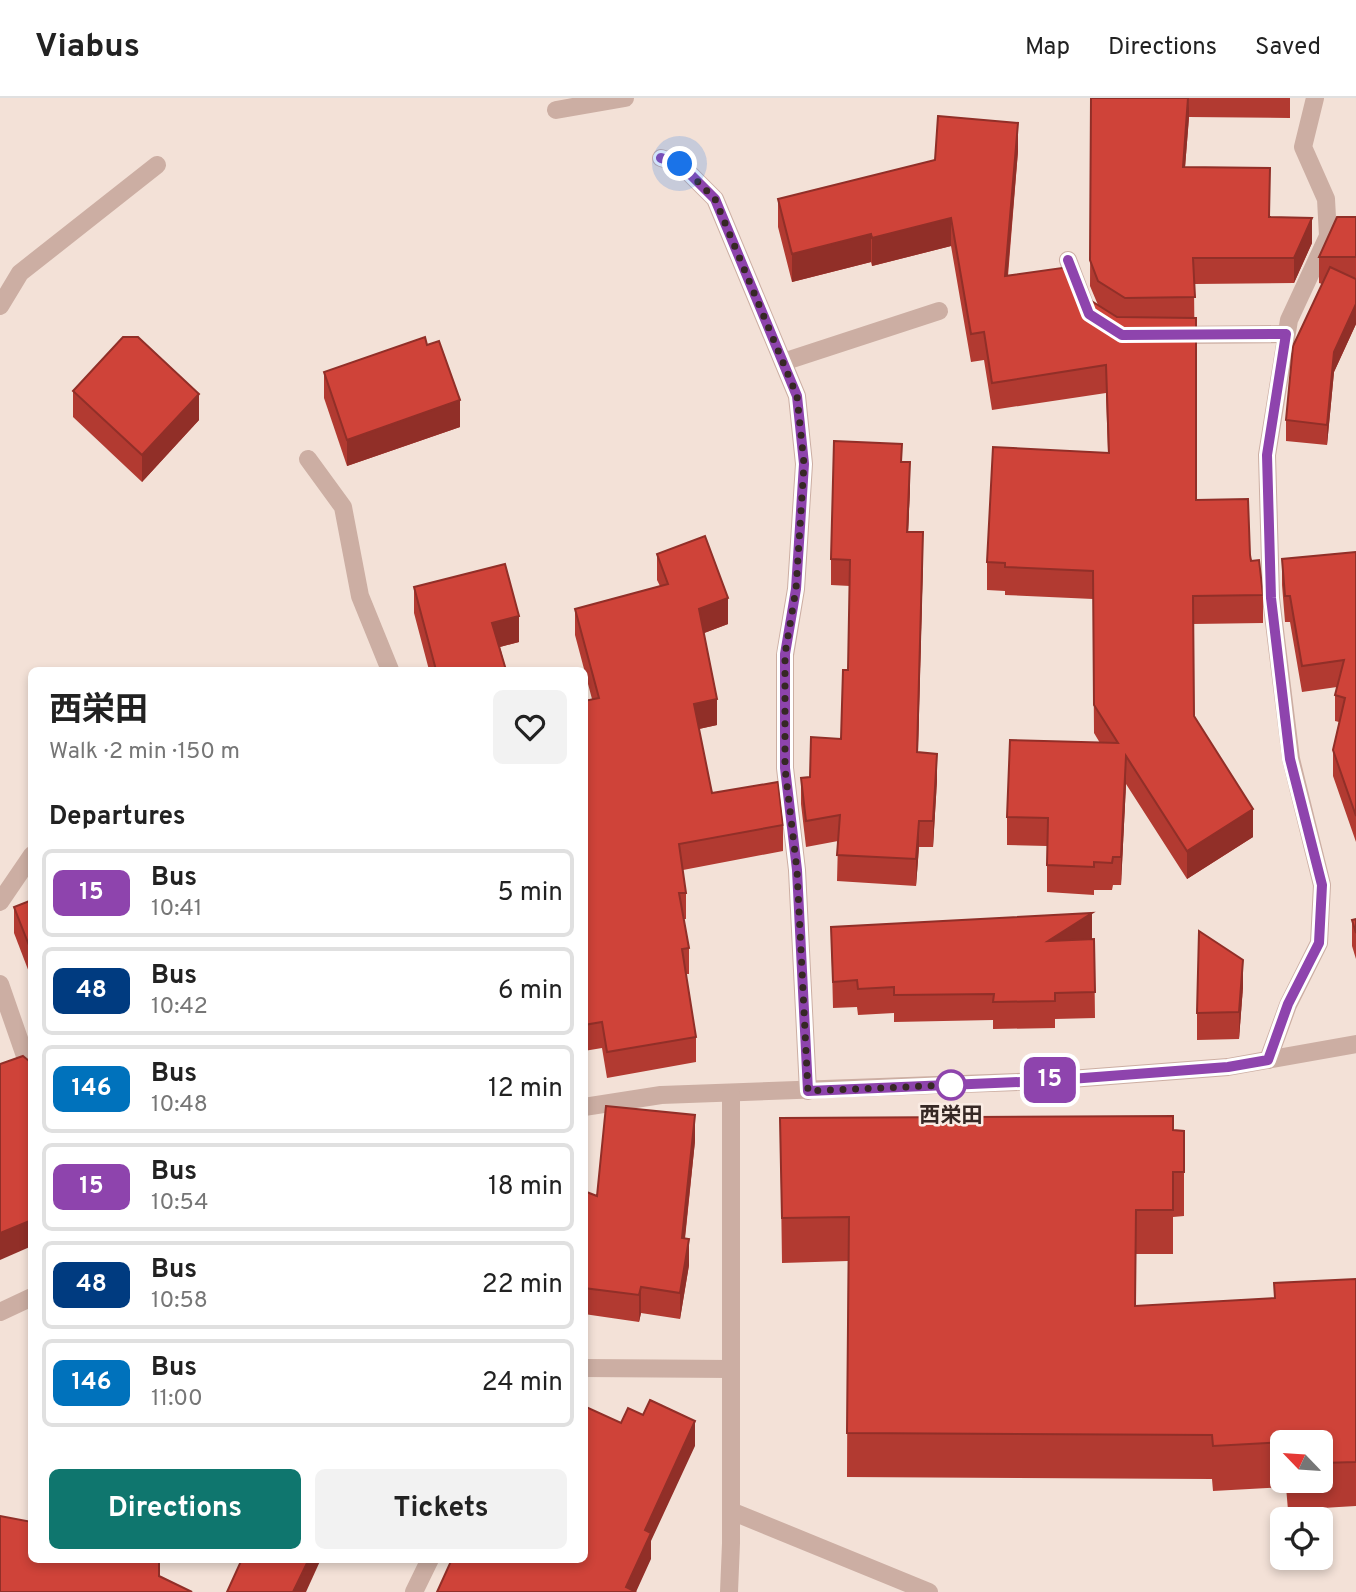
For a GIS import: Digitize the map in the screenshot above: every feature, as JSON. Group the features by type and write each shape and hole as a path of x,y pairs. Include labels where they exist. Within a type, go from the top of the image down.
{"street":[{"path":"556,110 625,98"},
{"path":"1268,1060 1288,1004 1319,943 1322,885 1290,759 1271,598 1267,455 1289,320 1328,236 1326,199 1303,147 1315,98"},
{"path":"661,158 680,164 715,199 797,396 804,464 796,589 785,654 785,768 797,870 808,1091"},
{"path":"0,306 20,272 157,164"},
{"path":"1068,260 1089,314 1100,321"},
{"path":"783,362 939,312"},
{"path":"1149,335 1286,334"},
{"path":"309,459 343,507 360,596 389,667"},
{"path":"0,902 28,861"},
{"path":"0,984 28,1064"},
{"path":"588,1106 662,1095 1044,1081 1228,1067 1356,1044"},
{"path":"729,1592 732,1511 731,1094"},
{"path":"0,1312 28,1299"},
{"path":"588,1368 731,1369"},
{"path":"732,1511 929,1592"},
{"path":"414,1592 428,1563"}],"building":[{"path":"1091,98 1188,98 1183,167 1270,168 1269,217 1312,218 1294,258 1193,258 1195,297 1125,298 1098,281 1090,260"},
{"path":"938,116 1018,123 1005,276 1069,267 1082,295 1117,317 1196,318 1196,500 1248,499 1250,555 1251,561 1259,560 1263,595 1193,596 1194,716 1253,809 1187,851 1126,756 1121,857 1113,857 1112,863 1094,862 1094,867 1047,865 1048,818 1007,817 1010,740 1118,743 1094,705 1093,571 1005,567 1005,563 987,562 993,447 1109,453 1106,365 992,383 984,332 971,334 951,218 792,254 778,199 935,160"},
{"path":"1337,217 1356,217 1356,257 1319,257"},
{"path":"1330,267 1356,279 1356,304 1334,352 1327,425 1286,420 1293,346"},
{"path":"123,337 138,337 199,394 142,455 73,391"},
{"path":"425,337 427,345 439,341 460,400 347,440 324,372"},
{"path":"834,441 902,444 901,462 910,462 907,532 923,532 917,752 937,754 933,821 919,821 916,859 837,855 840,815 806,821 801,778 810,777 811,737 841,739 843,670 848,670 850,560 831,559"},
{"path":"705,536 728,598 699,609 717,699 694,704 712,793 778,782 783,825 679,844 686,893 679,893 689,948 682,949 696,1037 607,1052 602,1022 588,1024 588,700 599,698 575,609 668,584 657,554"},
{"path":"1356,552 1356,816 1333,750 1345,698 1335,695 1344,660 1302,666 1290,596 1285,596 1282,559"},
{"path":"505,564 519,616 492,623 505,667 435,667 414,587"},
{"path":"28,902 28,943 14,907"},
{"path":"1092,913 1048,941 1094,939 1095,992 1055,993 1055,1001 993,1002 994,994 894,995 894,987 858,989 857,980 833,982 831,927"},
{"path":"1199,931 1243,960 1239,1012 1197,1013"},
{"path":"23,1056 28,1060 28,1222 0,1233 0,1064"},
{"path":"606,1106 695,1115 682,1238 689,1239 680,1293 641,1287 639,1295 588,1289 588,1193 597,1196"},
{"path":"1173,1116 1173,1130 1184,1131 1184,1172 1173,1172 1173,1210 1136,1210 1135,1306 1275,1298 1274,1283 1356,1279 1356,1462 1334,1463 1334,1430 1270,1430 1270,1443 1213,1446 1212,1435 847,1433 849,1217 782,1218 780,1118"},
{"path":"650,1400 695,1421 645,1530 651,1533 626,1587 636,1592 437,1592 450,1563 588,1563 588,1408 621,1423 628,1408 643,1415"},
{"path":"0,1516 28,1521 28,1563 159,1563 159,1576 192,1592 0,1592"},
{"path":"240,1563 307,1563 293,1592 227,1592"}],"bus line":[{"name":"15","path":"661,158 680,164 715,199 797,396 804,464 796,589 785,654 785,768 797,870 808,1091 1044,1081 1228,1067 1268,1060 1288,1004 1319,943 1322,885 1290,759 1271,598 1267,455 1286,334 1122,335 1089,314 1068,260"}],"place":[{"name":"西栄田","path":"951,1085"}],"route":[{"path":"680,164 715,199 797,396 804,464 796,589 785,654 785,768 797,870 808,1091 951,1085"}]}
